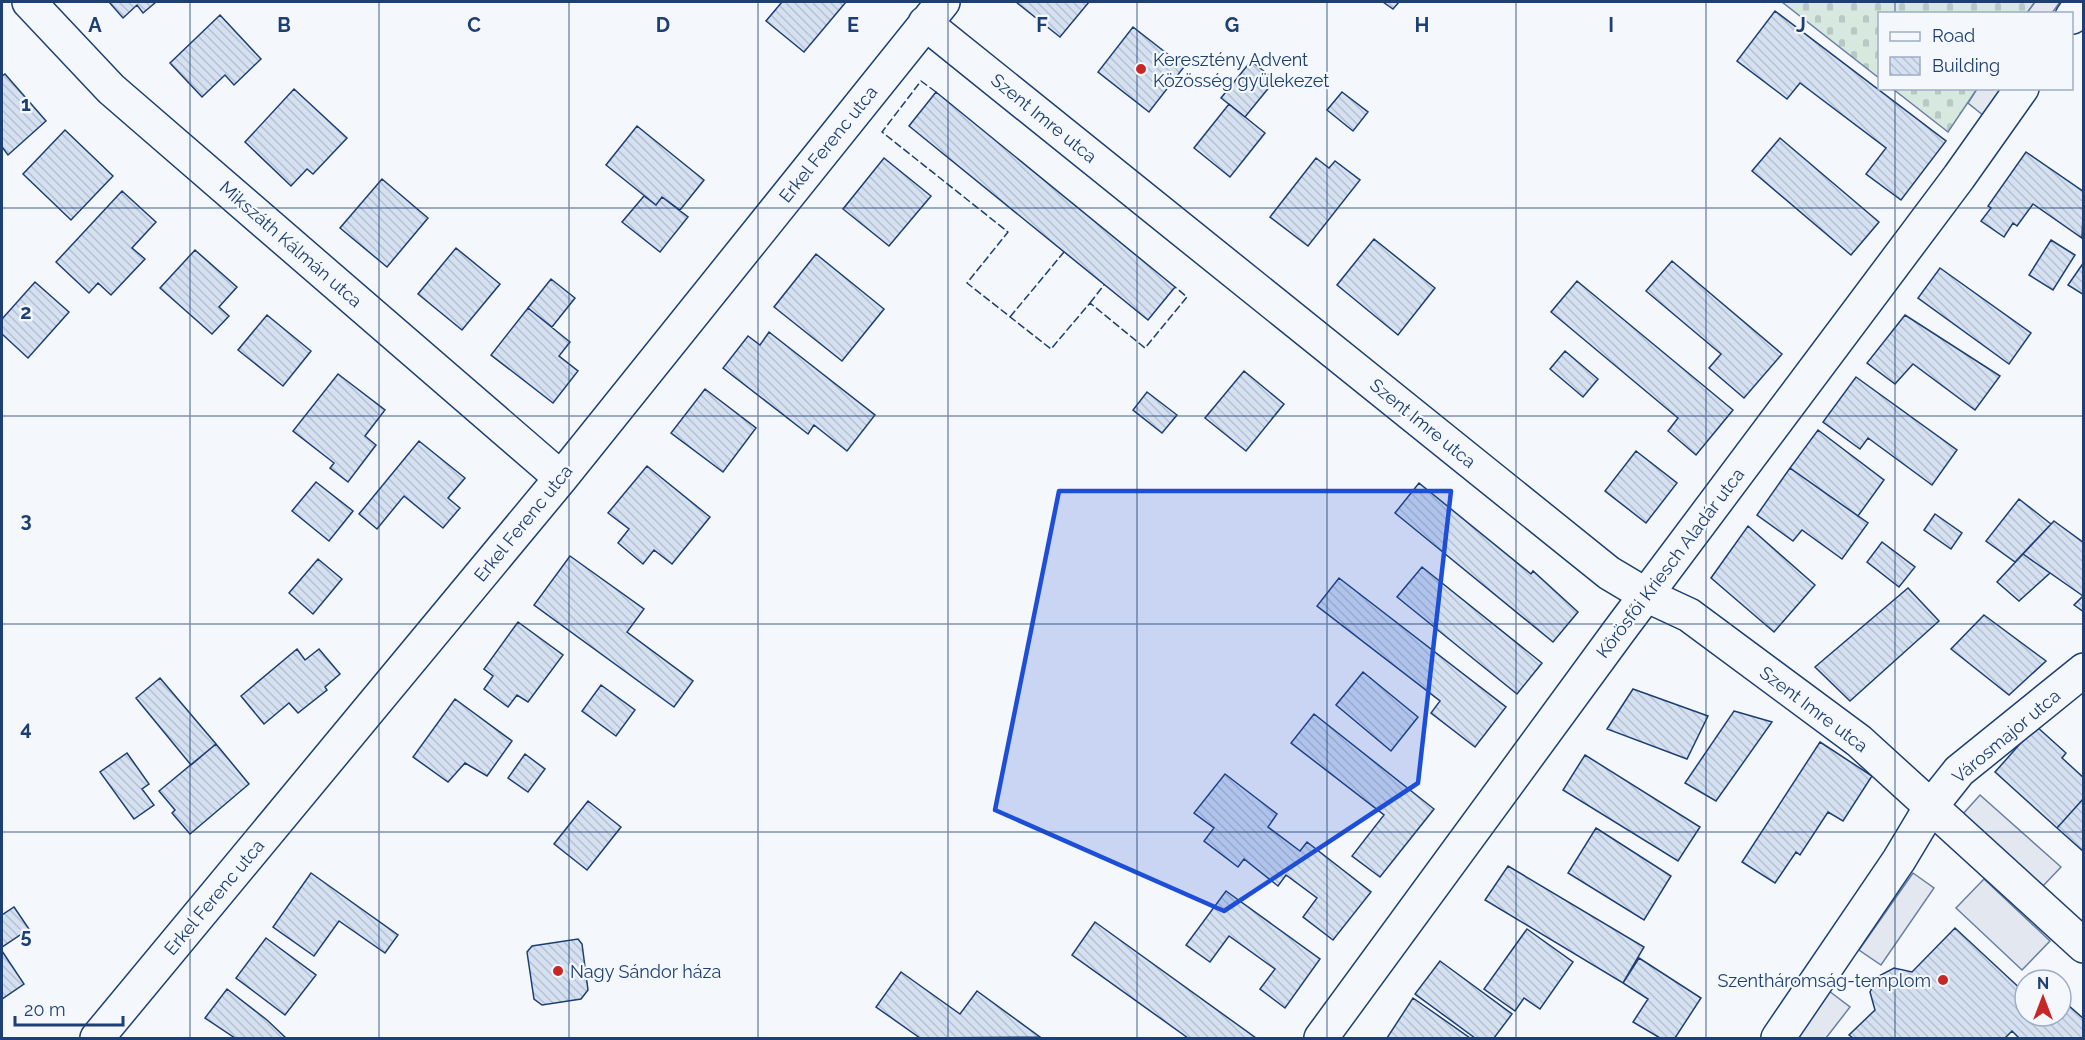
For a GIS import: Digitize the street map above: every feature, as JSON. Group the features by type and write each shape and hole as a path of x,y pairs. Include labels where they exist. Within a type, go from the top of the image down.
{"street":[{"name":"Mikszáth Kálmán utca","path":"30,2 111,89 561,478"},
{"path":"2073,16 2082,2"},
{"name":"Erkel Ferenc utca","path":"97,1038 561,478 934,12"},
{"name":"Szent Imre utca","path":"934,12 1609,573 1646,595 1689,615 1860,741 2084,946"},
{"name":"Körösfői Kriesch Aladár utca","path":"1321,1038 1646,595 1959,177 2021,90"},
{"name":"Városmajor utca","path":"1932,805 1959,771 2084,670"},
{"path":"1778,1038 1899,860 1932,805"}],"highlighted area":[{"path":"1059,491 1451,491 1418,783 1224,911 995,810"}],"green space":[{"path":"1782,2 2035,2 2028,12 1878,12 1878,77"},
{"path":"1894,90 1976,90 1948,132"}],"shaded area":[{"path":"2035,2 2060,2 2053,12 2028,12"},
{"path":"1976,90 2002,90 1984,116 1968,103"},
{"path":"1980,795 2061,867 2042,887 1962,815"},
{"path":"1913,873 1934,888 1881,965 1859,950"},
{"path":"1984,879 2050,941 2024,968 2020,968 1956,908"},
{"path":"1829,991 1850,1007 1826,1038 1795,1038"}],"building":[{"path":"109,2 156,2 143,13 137,5 123,18"},
{"path":"782,2 846,2 804,52 766,21"},
{"path":"1016,2 1089,2 1060,37"},
{"path":"1383,2 1399,2 1393,9"},
{"path":"1775,11 1946,141 1901,200 1866,174 1886,148 1800,83 1787,99 1737,61"},
{"path":"220,15 261,59 234,85 225,75 202,97 170,63"},
{"name":"Keresztény Advent Közösség gyülekezet","path":"1133,27 1184,67 1149,112 1098,72"},
{"path":"1251,61 1275,80 1245,117 1221,98"},
{"path":"5,74 46,121 8,155 2,147 2,76"},
{"path":"294,89 347,138 313,174 307,169 291,186 245,142"},
{"path":"936,92 1175,287 1148,320 909,126"},
{"path":"1342,92 1368,112 1353,131 1327,110"},
{"path":"1229,104 1265,133 1230,177 1194,148"},
{"path":"637,126 704,180 680,210 662,197 656,205 606,165"},
{"path":"65,130 113,176 71,220 23,174"},
{"path":"1780,138 1879,222 1851,255 1752,171"},
{"path":"2026,152 2084,192 2082,238 2033,204 2017,226 2013,223 2004,237 1981,221 1991,208 1988,206"},
{"path":"884,158 931,196 889,246 843,209"},
{"path":"1316,158 1329,168 1335,161 1360,180 1308,246 1270,217"},
{"path":"382,179 428,218 387,267 340,228"},
{"path":"122,191 156,222 132,248 145,259 111,295 98,283 89,293 56,262"},
{"path":"644,196 656,205 662,197 688,217 660,252 622,222"},
{"path":"1374,239 1435,288 1398,335 1337,285"},
{"path":"2051,240 2075,255 2053,290 2029,275"},
{"path":"456,248 500,284 462,330 418,294"},
{"path":"195,250 237,287 219,307 229,316 212,334 160,288"},
{"path":"816,254 884,309 842,361 774,307"},
{"path":"1672,261 1782,354 1744,398 1709,368 1721,354 1646,291"},
{"path":"2084,262 2084,295 2068,285"},
{"path":"1940,268 2031,333 2009,364 1918,298"},
{"path":"551,279 575,298 552,327 528,308"},
{"path":"1577,281 1733,410 1696,455 1668,431 1678,418 1551,312"},
{"path":"35,282 69,312 28,358 2,334 2,319"},
{"path":"528,308 570,342 559,356 578,371 553,403 491,355"},
{"path":"267,315 311,351 283,386 238,350"},
{"path":"1905,315 2000,376 1975,410 1913,364 1895,384 1867,363"},
{"path":"769,332 875,415 847,451 814,425 808,434 723,368 748,336 760,345"},
{"path":"1565,351 1598,379 1583,397 1550,369"},
{"path":"1244,371 1284,404 1246,451 1205,418"},
{"path":"338,374 385,410 365,436 376,445 348,482 330,468 334,463 293,431"},
{"path":"1856,377 1957,450 1932,485 1868,438 1860,449 1823,422"},
{"path":"705,389 756,428 723,472 671,433"},
{"path":"1147,392 1177,415 1162,433 1133,410"},
{"path":"1818,430 1884,480 1858,516 1790,468"},
{"path":"419,441 465,478 448,498 460,508 443,528 404,496 377,529 359,514"},
{"path":"1636,451 1677,483 1646,523 1605,491"},
{"path":"647,466 710,517 672,564 654,550 643,564 618,543 629,529 608,513"},
{"path":"1790,468 1868,523 1842,559 1802,530 1793,541 1757,515"},
{"path":"316,482 353,511 329,541 292,511"},
{"path":"1419,483 1531,574 1533,571 1578,612 1553,642 1395,513"},
{"path":"2019,499 2051,524 2015,562 1986,541"},
{"path":"1935,514 1962,533 1951,549 1924,530"},
{"path":"2054,521 2084,543 2084,612 2074,605 2083,596 2023,554"},
{"path":"1748,526 1815,585 1774,632 1711,578"},
{"path":"1882,542 1915,567 1899,587 1867,562"},
{"path":"2023,554 2050,573 2019,601 1997,582"},
{"path":"570,556 644,609 627,632 693,681 674,707 534,605"},
{"path":"318,559 342,579 313,614 289,593"},
{"path":"1422,567 1542,663 1517,694 1397,597"},
{"path":"1339,578 1506,707 1475,747 1431,713 1440,701 1317,606"},
{"path":"1908,588 1939,621 1850,701 1815,667"},
{"path":"1984,615 2046,661 2009,695 1951,649"},
{"path":"518,622 563,655 528,702 517,695 508,707 484,689 493,676 484,669"},
{"path":"297,649 305,660 319,649 340,674 325,687 327,690 298,713 289,703 264,724 241,696"},
{"path":"1363,672 1418,717 1391,751 1336,705"},
{"path":"160,678 216,744 191,765 136,698"},
{"path":"601,685 635,710 616,736 582,711"},
{"path":"1633,689 1708,716 1687,759 1607,729"},
{"path":"455,699 512,741 487,776 465,763 448,782 413,757"},
{"path":"1734,711 1772,722 1716,801 1685,783"},
{"path":"1314,714 1434,809 1380,877 1352,856 1384,815 1291,743"},
{"path":"2036,726 2066,753 2062,758 2084,778 2084,798 2057,828 1995,772"},
{"path":"1820,742 1872,776 1843,821 1828,812 1800,855 1796,852 1775,883 1742,862"},
{"path":"216,744 249,784 190,834 172,813 175,810 159,791"},
{"path":"127,753 149,784 142,789 154,805 134,819 100,772"},
{"path":"525,754 545,769 528,792 508,778"},
{"path":"1585,755 1700,827 1678,861 1563,790"},
{"path":"1225,774 1277,814 1268,827 1300,851 1307,842 1371,892 1333,940 1303,917 1317,898 1286,875 1278,886 1244,859 1238,867 1204,841 1214,828 1194,813"},
{"path":"2084,798 2084,852 2057,828"},
{"path":"588,801 621,827 587,870 554,844"},
{"path":"1596,828 1671,876 1644,920 1568,873"},
{"path":"1508,866 1644,947 1623,983 1485,900"},
{"path":"311,873 398,935 385,953 339,921 314,956 273,927"},
{"path":"1226,891 1320,959 1285,1008 1260,989 1275,969 1229,936 1210,962 1186,945"},
{"path":"14,907 29,929 2,947 2,915"},
{"path":"1095,922 1256,1038 1188,1038 1072,955"},
{"name":"Szentháromság-templom","path":"1955,928 2013,982 2013,1028 2073,1028 2073,1009 2084,1019 2084,1038 2019,1038 2012,1031 2005,1038 1853,1038 1849,1035 1875,1010 1870,992 1877,977 1894,968 1912,972"},
{"path":"1527,929 1573,962 1540,1009 1524,998 1515,1011 1484,989"},
{"path":"266,938 316,975 285,1015 236,978"},
{"name":"Nagy Sándor háza","path":"578,939 582,944 588,990 581,999 542,1005 534,999 527,952 532,946"},
{"path":"2,951 24,984 2,999"},
{"path":"1639,958 1701,998 1675,1038 1660,1038 1633,1022 1648,999 1623,983"},
{"path":"1440,961 1512,1014 1494,1038 1475,1038 1415,994"},
{"path":"901,972 960,1014 977,991 1040,1037 920,1038 876,1007"},
{"path":"227,989 286,1038 235,1038 205,1018"},
{"path":"1413,998 1470,1038 1387,1038"}],"fence":[{"path":"936,92 921,81 882,132 1008,232 967,283 1051,349 1090,303 1145,348 1187,297 1175,287"},
{"path":"1010,317 1064,252"},
{"path":"1090,303 1104,285"}],"place":[{"name":"Keresztény Advent Közösség gyülekezet","path":"1141,69"},
{"name":"Nagy Sándor háza","path":"558,971"},
{"name":"Szentháromság-templom","path":"1943,980"}]}
